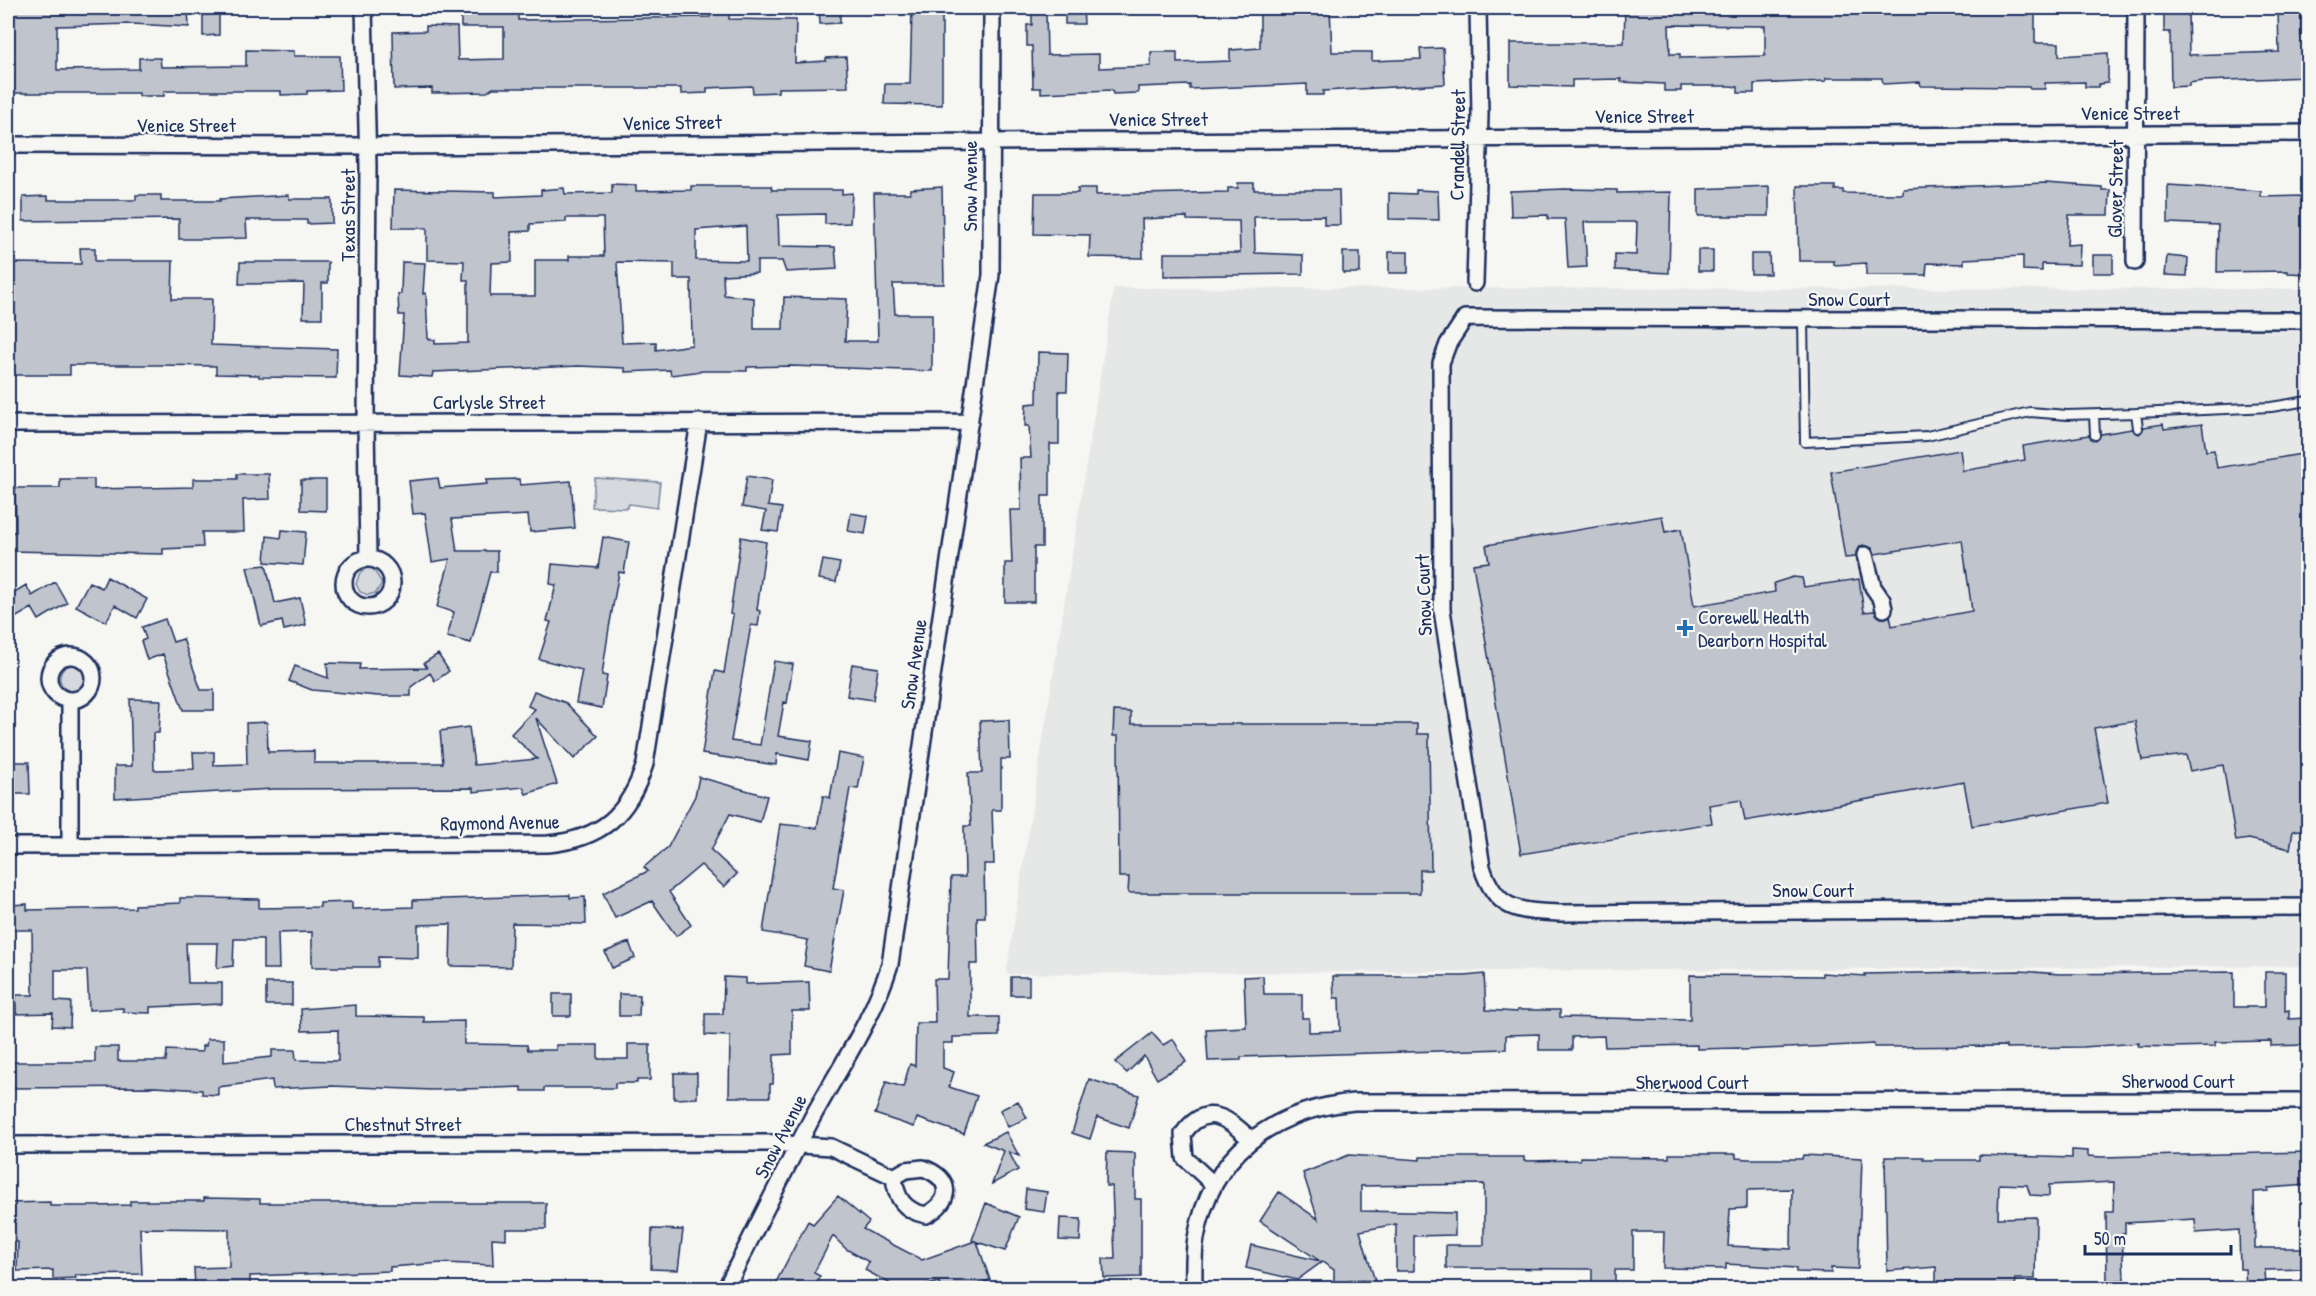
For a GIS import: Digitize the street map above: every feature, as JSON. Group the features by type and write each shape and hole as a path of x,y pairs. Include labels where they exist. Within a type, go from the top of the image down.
{"street":[{"name":"Texas Street","path":"364,8 368,145 366,422 368,558"},
{"name":"Snow Avenue","path":"726,1288 799,1144 874,1008 890,964 991,275 992,8"},
{"name":"Crandell Street","path":"1475,283 1479,137 1478,8"},
{"name":"Glover Street","path":"2135,262 2136,8"},
{"name":"Venice Street","path":"8,145 368,145 2308,133"},
{"name":"Snow Court","path":"2308,320 1466,318 1448,344 1441,363 1443,627 1482,867 1495,895 1501,902 1515,909 1558,913 2308,907"},
{"name":"Raymond Avenue","path":"8,846 548,844 578,839 605,826 629,801 645,764 699,422"},
{"name":"Carlysle Street","path":"8,424 970,422"},
{"path":"1865,555 1873,587 1882,600 1884,609"},
{"path":"70,700 70,846"},
{"name":"Sherwood Court","path":"1194,1288 1195,1241 1200,1216 1214,1185 1230,1161 1251,1140 1275,1123 1301,1111 1354,1102 2308,1101"},
{"path":"1214,1185 1185,1158 1182,1145 1183,1134 1190,1124 1198,1118 1222,1116 1231,1121 1251,1140"},
{"name":"Chestnut Street","path":"8,1145 799,1144 831,1146 894,1177"}],"lane":[{"path":"1803,320 1805,442 1927,436 2030,412 2094,415 2271,407 2308,401"},
{"path":"2136,413 2138,428"},
{"path":"2094,415 2095,435"}],"shaded area":[{"name":"Corewell Health Dearborn Hospital","path":"1114,288 2308,289 2308,966 1006,974"},
{"path":"595,478 660,482 657,508 629,504 627,508 592,507"},
{"path":"370,564 382,583 376,593 368,595 360,592 356,584 359,575"},
{"path":"73,665 82,669 86,678 82,687 73,691 64,687 60,678 64,669"}],"building":[{"path":"8,8 188,8 189,27 132,24 57,26 57,70 139,69 139,58 160,58 161,67 246,66 246,50 294,51 294,56 340,56 341,90 307,91 307,94 281,95 281,91 164,91 164,96 139,96 139,93 8,93"},
{"path":"461,8 518,8 518,20 710,17 710,8 729,8 729,19 796,20 795,63 846,57 848,87 778,88 778,92 753,93 752,86 707,88 707,93 681,94 681,88 493,88 487,92 432,93 432,88 394,89 393,32 426,31 426,26 457,27 458,60 504,59 504,27 461,27"},
{"path":"819,8 840,8 840,23 820,24"},
{"path":"912,8 942,8 942,105 884,104 885,84 910,84"},
{"path":"1065,8 1083,8 1084,24 1065,24"},
{"path":"1260,8 1330,8 1332,52 1372,52 1372,61 1421,59 1420,49 1443,48 1445,84 1323,91 1323,95 1307,95 1307,84 1190,89 1190,85 1138,87 1138,93 1113,94 1112,90 1041,93 1041,88 1033,88 1032,46 1027,46 1027,25 1032,25 1032,13 1046,13 1047,55 1099,54 1099,68 1151,66 1151,52 1177,52 1177,63 1230,61 1230,50 1260,48"},
{"path":"1625,8 2035,8 2035,43 2059,43 2059,56 2108,53 2108,83 2099,84 2098,87 2085,87 2085,82 2045,83 2045,89 2030,89 2029,87 1921,86 1920,82 1883,84 1882,78 1826,78 1826,81 1754,84 1754,93 1738,93 1738,87 1730,86 1681,86 1681,91 1664,91 1664,84 1621,82 1621,79 1572,80 1572,87 1510,85 1510,43 1624,43","holes":["1669,25 1765,26 1765,56 1680,58 1680,54 1670,54"]},
{"path":"2278,9 2301,9 2301,36 2308,36 2308,77 2203,81 2189,83 2189,86 2171,87 2170,32 2164,32 2164,11 2188,11 2189,55 2279,52"},
{"path":"219,14 219,35 203,36 203,15"},
{"path":"1238,183 1254,183 1254,190 1339,190 1340,225 1324,225 1324,216 1254,217 1255,253 1303,255 1303,274 1164,276 1164,253 1240,253 1239,221 1187,220 1187,217 1142,219 1143,258 1089,257 1090,235 1034,234 1035,193 1078,193 1078,188 1096,188 1096,195 1228,192 1228,188 1238,188"},
{"path":"2045,183 2102,187 2102,190 2110,190 2109,215 2069,215 2067,245 2080,244 2079,265 2042,264 2042,271 2023,270 2023,256 1964,259 1964,264 1927,263 1926,275 1866,275 1866,263 1834,265 1834,261 1799,261 1797,186 1835,186 1835,190 1843,190 1843,193 1903,194 1903,189"},
{"path":"612,184 636,185 636,191 691,190 691,186 771,186 772,190 842,190 842,194 852,193 850,223 825,224 825,214 778,215 779,246 835,247 837,269 786,272 782,261 757,261 757,273 723,275 724,295 754,298 754,329 783,329 784,297 847,299 845,341 878,341 874,193 910,193 910,189 942,187 944,284 893,284 895,314 932,314 932,371 791,366 747,367 747,371 703,371 671,375 670,370 625,372 625,368 579,366 433,372 432,377 400,375 404,315 399,315 398,294 401,294 402,262 425,263 423,294 426,293 428,339 435,340 435,344 468,343 468,280 463,280 464,261 427,260 427,228 393,228 394,190 495,192 495,197 541,195 541,190 564,188 565,194 612,193","holes":["566,218 603,218 604,256 569,256 569,260 535,260 535,296 490,296 491,263 512,262 511,232 530,231 530,224 566,222","746,226 747,261 696,260 696,230","617,262 674,263 674,279 691,279 692,345 656,350 656,342 622,343"]},
{"path":"2168,185 2261,191 2261,197 2308,196 2308,274 2288,273 2288,271 2217,272 2218,225 2168,223"},
{"path":"1769,186 1769,216 1698,216 1698,189"},
{"path":"1416,190 1438,191 1439,220 1389,219 1389,193 1416,194"},
{"path":"1617,190 1617,193 1671,192 1669,273 1615,270 1615,254 1636,255 1637,222 1584,222 1587,267 1568,268 1565,219 1548,219 1548,215 1511,216 1510,191"},
{"path":"136,195 161,195 161,201 220,201 220,199 289,195 289,199 332,199 332,223 307,224 307,220 246,220 247,238 179,239 179,219 23,221 23,197 48,196 48,200 136,200"},
{"path":"80,248 95,248 95,261 173,261 172,299 212,299 211,345 337,349 336,378 216,374 216,366 159,365 70,365 70,375 8,375 8,345 12,345 13,263 81,264"},
{"path":"1698,250 1713,250 1713,271 1698,271"},
{"path":"1343,252 1360,252 1360,273 1343,273"},
{"path":"1389,252 1408,252 1408,273 1389,273"},
{"path":"1751,254 1769,254 1770,274 1751,274"},
{"path":"2093,255 2113,255 2113,273 2093,273"},
{"path":"2167,256 2188,258 2187,276 2165,275"},
{"path":"240,262 328,262 328,283 322,283 322,318 303,318 304,283 239,284"},
{"path":"1038,352 1068,353 1067,391 1059,391 1059,444 1050,444 1050,496 1042,496 1042,547 1034,547 1034,602 1005,602 1005,563 1012,563 1010,510 1021,510 1020,458 1031,458 1029,426 1025,426 1026,404 1037,403"},
{"path":"2163,424 2164,429 2202,424 2206,451 2214,450 2217,468 2308,453 2308,755 2301,756 2308,789 2308,815 2304,816 2306,829 2293,831 2290,849 2249,839 2236,841 2223,765 2190,771 2186,755 2142,760 2135,721 2094,728 2108,803 1972,826 1964,782 1745,821 1741,800 1709,805 1712,823 1521,854 1473,564 1489,562 1486,545 1662,516 1665,532 1681,529 1694,606 1775,592 1774,583 1793,577 1802,578 1804,587 1859,579 1864,612 1874,611 1882,618 1890,616 1892,626 1972,611 1962,540 1875,554 1872,548 1863,545 1858,548 1855,557 1845,558 1831,472 1960,450 1963,471 2025,460 2023,446 2089,435 2096,441 2101,434 2132,429 2139,434 2144,427"},
{"path":"237,474 269,474 270,499 243,500 244,532 202,532 203,547 163,549 163,554 8,551 9,532 16,532 15,488 60,488 60,479 94,479 94,489 193,487 193,479 237,479"},
{"path":"747,476 772,480 768,506 782,508 778,532 762,530 766,511 742,507"},
{"path":"438,478 440,488 487,484 486,480 519,479 520,485 571,481 575,528 530,532 528,515 452,519 457,551 497,551 497,572 490,572 471,643 447,637 454,612 437,607 450,559 432,562 425,513 413,514 409,481"},
{"path":"301,480 326,480 326,511 301,510"},
{"path":"851,513 868,516 865,534 848,531"},
{"path":"282,530 306,532 303,565 265,562 267,536 281,538"},
{"path":"603,537 629,542 624,573 619,572 609,628 602,675 607,676 602,708 576,703 582,670 539,659 551,622 547,621 556,585 550,584 552,564 598,568"},
{"path":"741,537 766,542 757,610 760,611 758,626 751,625 731,741 760,745 774,661 793,664 787,703 784,702 778,736 812,741 809,760 777,754 776,765 702,754 715,671 724,673"},
{"path":"823,560 840,563 836,582 819,579"},
{"path":"266,565 275,603 300,598 306,625 284,630 282,621 261,626 247,567"},
{"path":"107,577 147,599 137,618 115,605 106,622 76,606 89,582 102,588"},
{"path":"55,582 67,603 39,620 32,608 8,622 8,596 26,585 32,596"},
{"path":"165,619 173,642 183,639 201,690 214,690 214,710 183,710 163,654 147,660 141,641 146,639 142,627"},
{"path":"438,654 449,671 435,681 430,673 411,687 411,696 378,696 312,690 289,681 295,666 328,678 327,663 360,664 359,669 427,668 424,663"},
{"path":"852,664 878,668 873,700 847,696"},
{"path":"534,691 566,703 598,736 574,759 536,718 557,784 526,794 523,787 473,792 473,788 273,789 115,798 115,766 132,766 130,699 161,700 159,733 153,733 154,770 194,769 193,752 214,752 214,765 247,764 246,723 267,722 268,752 314,751 314,763 443,763 440,731 469,727 474,765 537,759 511,734 535,709 528,706"},
{"path":"1114,711 1131,712 1131,724 1417,724 1417,734 1429,734 1431,870 1420,870 1420,893 1128,893 1129,877 1119,877 1118,736 1113,736"},
{"path":"1009,720 1010,759 1001,759 1001,810 992,810 994,864 984,864 985,917 977,917 978,964 970,964 970,1017 999,1017 999,1036 953,1037 953,1043 943,1043 943,1068 954,1072 949,1087 977,1096 964,1134 917,1118 914,1127 875,1114 886,1082 903,1087 910,1064 915,1066 916,1023 935,1023 934,979 948,979 951,877 965,877 964,826 971,826 968,773 982,773 980,721"},
{"path":"838,753 864,758 858,789 850,788 833,888 844,890 829,971 804,966 808,940 763,932 780,824 817,828 823,796 830,798"},
{"path":"8,762 29,762 30,794 8,794"},
{"path":"699,777 767,796 760,822 730,814 711,850 737,874 724,887 701,865 669,892 691,925 676,936 652,901 615,918 603,893 648,871 644,867 668,847 695,796"},
{"path":"570,895 570,898 585,897 586,924 512,923 511,967 450,966 451,924 418,925 418,958 378,957 378,967 312,967 312,932 278,933 279,969 263,969 263,939 234,939 233,966 217,968 218,943 186,943 188,983 222,983 222,1004 150,1007 150,1013 123,1012 123,1008 89,1010 87,970 55,970 55,1001 71,1002 70,1027 52,1026 53,1013 16,1014 16,995 33,995 32,930 8,930 8,905 27,904 27,910 135,908 135,905 180,903 180,898 200,898 259,899 259,908 320,907 320,903 352,902 352,909 413,907 413,900"},
{"path":"629,942 635,958 612,968 605,952"},
{"path":"2020,971 2060,974 2234,972 2234,1007 2265,1007 2265,972 2285,972 2285,1011 2289,1010 2289,1019 2305,1018 2306,1045 2271,1046 2271,1041 2215,1042 2215,1046 2171,1047 2138,1046 2139,1043 2083,1047 2006,1048 2006,1046 1874,1047 1874,1044 1741,1050 1740,1048 1697,1049 1697,1045 1605,1047 1604,1036 1572,1037 1572,1050 1539,1050 1539,1034 1506,1035 1506,1049 1241,1057 1241,1060 1208,1061 1206,1029 1246,1027 1244,977 1263,976 1264,994 1302,994 1302,1018 1309,1018 1309,1032 1340,1031 1339,998 1334,998 1333,976 1484,974 1486,1010 1517,1012 1517,1010 1560,1010 1560,1017 1690,1020 1690,975 1822,976 1822,973 1865,976 1864,974"},
{"path":"724,977 746,978 746,984 809,982 810,1011 792,1011 792,1054 774,1055 770,1097 729,1097 730,1036 705,1035 705,1014 723,1014"},
{"path":"1011,977 1029,977 1029,995 1011,995"},
{"path":"266,983 292,983 292,1005 266,1005"},
{"path":"553,994 571,994 571,1016 553,1016"},
{"path":"619,994 640,995 639,1016 619,1016"},
{"path":"356,1005 356,1016 424,1017 424,1022 464,1021 464,1044 527,1045 528,1050 556,1050 556,1045 598,1045 598,1059 628,1059 628,1044 650,1044 650,1080 637,1080 637,1083 615,1083 615,1088 544,1088 544,1091 522,1091 522,1087 432,1090 331,1086 273,1089 272,1080 218,1087 218,1095 202,1094 202,1090 155,1087 8,1088 8,1062 95,1062 95,1047 118,1047 118,1061 166,1061 167,1050 202,1052 202,1046 206,1046 207,1039 224,1039 224,1062 272,1057 272,1050 295,1050 296,1060 338,1061 338,1030 302,1031 301,1009"},
{"path":"1152,1033 1163,1045 1173,1039 1186,1062 1157,1079 1144,1056 1127,1073 1115,1062"},
{"path":"674,1073 697,1073 697,1098 674,1099"},
{"path":"1089,1079 1139,1095 1129,1128 1097,1117 1090,1139 1072,1133"},
{"path":"1018,1101 1027,1118 1008,1127 1000,1110"},
{"path":"1006,1132 1019,1156 1009,1152 1018,1170 992,1184 1004,1151 983,1143"},
{"path":"2072,1150 2088,1151 2088,1156 2102,1157 2308,1152 2308,1185 2268,1188 2268,1191 2254,1192 2255,1248 2303,1248 2303,1269 2265,1270 2266,1288 2246,1288 2245,1269 2240,1269 2239,1230 2196,1233 2195,1219 2125,1223 2125,1233 2122,1233 2124,1280 2107,1281 2106,1212 2113,1212 2114,1182 2049,1185 2049,1196 2030,1195 2027,1185 1999,1184 1998,1218 2036,1217 2035,1279 2015,1279 2014,1288 1936,1288 1936,1267 1887,1271 1885,1157 1923,1157 1923,1160 1979,1160 1979,1155 2072,1158"},
{"path":"1107,1152 1135,1153 1135,1199 1141,1199 1141,1277 1104,1278 1103,1259 1115,1259 1112,1186 1106,1186"},
{"path":"1669,1154 1736,1154 1736,1158 1747,1159 1802,1159 1803,1155 1862,1158 1858,1269 1831,1268 1831,1273 1796,1272 1796,1268 1726,1264 1726,1269 1663,1268 1664,1232 1633,1232 1633,1270 1615,1270 1615,1288 1592,1288 1592,1269 1446,1268 1446,1245 1484,1245 1484,1184 1361,1186 1361,1211 1455,1213 1455,1235 1414,1236 1414,1271 1396,1271 1396,1224 1360,1231 1375,1281 1349,1280 1349,1287 1334,1287 1334,1270 1322,1262 1297,1280 1246,1268 1251,1245 1320,1261 1260,1221 1279,1192 1318,1219 1303,1173 1349,1155 1420,1160 1420,1157 1524,1157 1524,1161 1580,1160 1580,1157 1669,1158","holes":["1792,1189 1791,1249 1728,1246 1730,1209 1747,1208 1747,1190"]},
{"path":"1026,1189 1047,1192 1044,1212 1024,1209"},
{"path":"838,1196 869,1222 863,1229 922,1260 975,1241 972,1240 986,1203 1019,1217 1005,1251 977,1242 990,1280 964,1288 941,1288 939,1282 918,1288 898,1288 865,1270 869,1262 846,1249 833,1236 814,1273 820,1276 813,1288 773,1288 808,1221 813,1224"},
{"path":"204,1198 260,1199 260,1203 546,1203 546,1229 506,1229 506,1239 492,1238 493,1265 442,1263 390,1267 390,1271 250,1276 250,1285 218,1285 218,1288 195,1288 194,1268 229,1267 229,1229 140,1228 142,1274 75,1275 76,1278 53,1279 53,1270 17,1271 18,1242 8,1242 8,1203 50,1202 50,1206 97,1206 130,1205 130,1201 204,1201"},
{"path":"1060,1218 1081,1219 1080,1241 1059,1240"},
{"path":"652,1229 683,1230 678,1270 651,1269"}],"place":[{"name":"Corewell Health Dearborn Hospital","path":"1685,628"}]}
